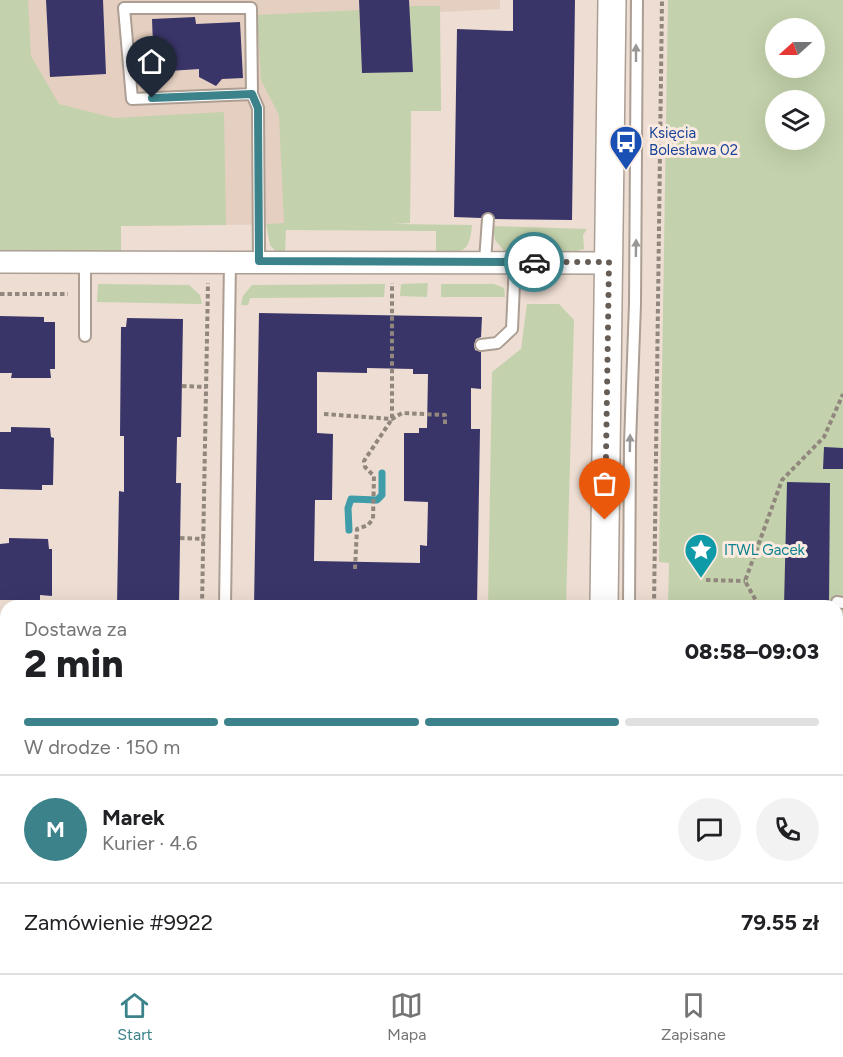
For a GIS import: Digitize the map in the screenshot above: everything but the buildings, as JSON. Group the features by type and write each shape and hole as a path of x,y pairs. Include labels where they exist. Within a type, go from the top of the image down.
{"street":[{"path":"604,600 612,0"},
{"path":"0,262 85,271 230,270 259,261 609,262"}],"lane":[{"path":"629,600 630,443 635,294 637,0"},
{"path":"252,94 132,99 124,8 251,8 252,94 258,108 259,261"},
{"path":"485,261 488,219"},
{"path":"482,345 496,343 512,329 515,262"},
{"path":"225,600 230,270"},
{"path":"85,271 85,336"}],"path":[{"path":"654,600 662,0"},
{"path":"392,419 393,261"},
{"path":"202,600 208,280 230,270"},
{"path":"0,294 70,294 70,279 85,271"},
{"path":"182,386 206,387"},
{"path":"756,600 745,581 782,480 824,437 843,394"},
{"path":"355,569 357,529 368,525 373,519 374,476 365,467 364,461 392,419 402,413 445,415 445,427"},
{"path":"324,414 392,419"},
{"path":"180,538 204,539"},
{"path":"706,580 745,581"}],"shaded area":[{"path":"0,0 500,0 500,9 439,12 441,111 411,111 410,223 121,226 0,125"}],"green space":[{"path":"0,0 28,0 31,56 59,104 114,118 224,112 226,225 121,226 121,253 0,253"},
{"path":"668,0 843,0 843,600 668,600 669,563 659,562"},
{"path":"409,6 440,6 441,111 411,111 410,223 393,224 472,225 467,246 459,251 436,252 436,231 286,230 285,251 276,252 270,245 266,224 284,223 279,115 261,80 257,15 359,10 362,73 413,71"},
{"path":"493,226 587,229 583,235 584,249 574,252 505,252 495,240"},
{"path":"428,283 427,297 400,296 401,284"},
{"path":"98,284 189,285 200,295 202,304 97,302"},
{"path":"385,284 384,297 250,298 248,305 241,305 243,296 252,285"},
{"path":"441,284 494,284 504,288 505,297 441,297"},
{"path":"527,304 559,304 574,320 566,600 488,600 492,372 521,349"}],"waterway":[{"path":"349,530 348,508 351,499 377,500 382,495 382,473"}],"way so far":[{"path":"534,262 609,262 605,520"}],"place":[{"name":"Księcia Bolesława 02","path":"626,171"},
{"name":"ITWL Gacek","path":"701,579"}],"route":[{"path":"152,98 252,94 258,108 259,261 534,262"}]}
